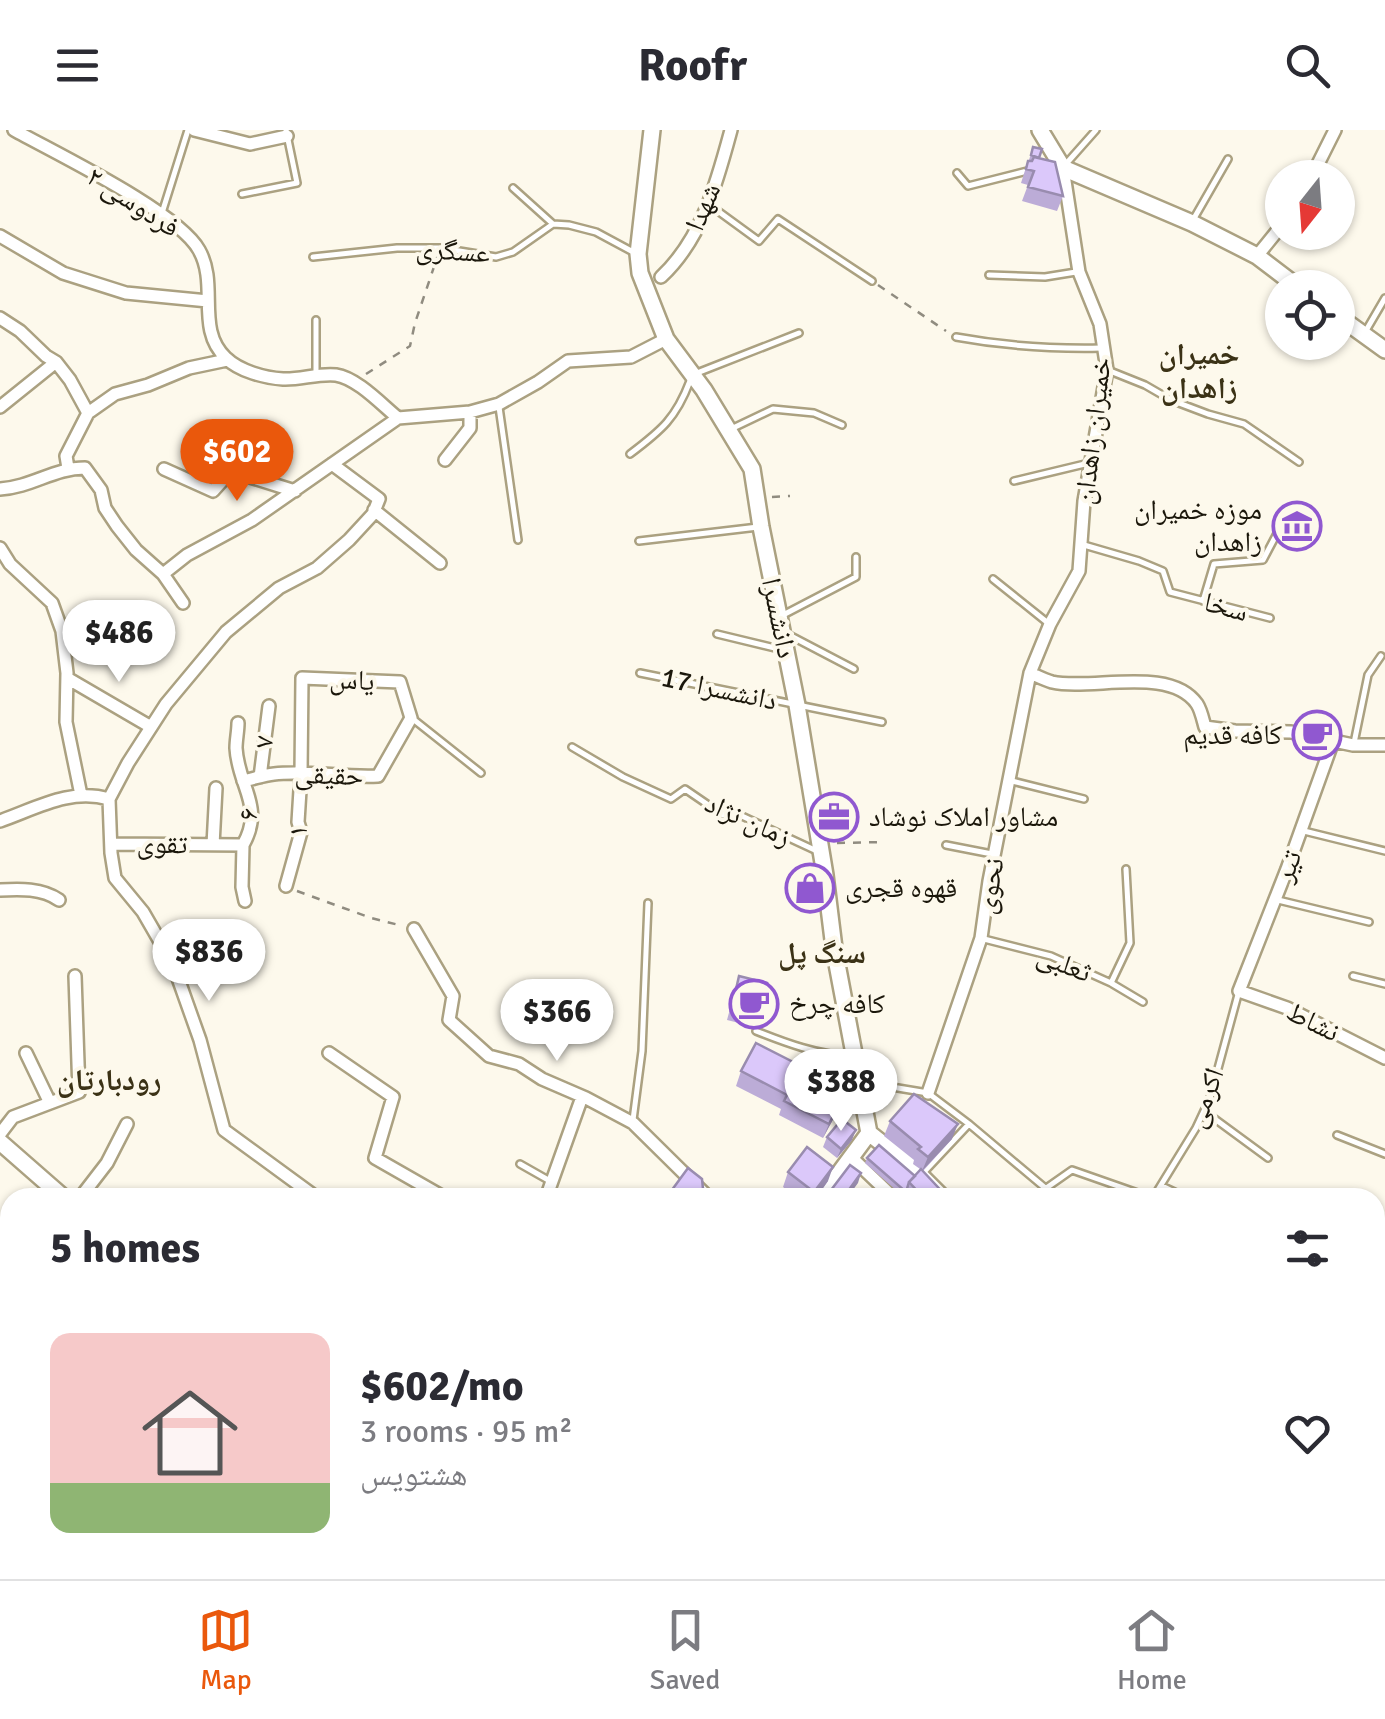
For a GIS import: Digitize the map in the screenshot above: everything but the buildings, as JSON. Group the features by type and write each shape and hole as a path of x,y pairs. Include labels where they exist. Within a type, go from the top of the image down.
{"street":[{"name":"فردوسی ۲","path":"14,130 171,220 198,248 209,276 212,338 227,360"},
{"path":"191,130 250,144 286,133"},
{"name":"دانشسرا","path":"652,130 638,254 640,273 666,339 752,469 797,705 834,948 868,1133"},
{"name":"شهدا","path":"661,276 677,262 703,217 731,130"},
{"name":"خمیران زاهدان","path":"1030,673 1050,624 1080,571 1084,501 1107,370 1100,324 1079,272 1063,168 1040,130"},
{"path":"1319,160 1335,130"},
{"path":"1063,168 1192,222 1276,270"},
{"path":"0,236 63,273 110,288 208,302"},
{"path":"1257,256 1265,246"},
{"path":"0,318 56,362 88,413"},
{"path":"1355,329 1385,350"},
{"path":"163,574 187,555 252,520 398,418 470,412 499,404 568,361 631,357 666,339"},
{"path":"68,468 66,456 88,413 115,394 188,368 227,360 250,372 284,379 340,375 398,418"},
{"path":"2,413 56,362"},
{"path":"445,460 470,428 470,412"},
{"path":"304,1188 224,1130 200,1040 173,964 143,912 115,878 110,800 128,763 166,704 226,632 279,588 317,568 374,510 379,500 332,464"},
{"path":"0,490 19,488 68,468 85,468 101,490 104,508 116,526 163,574 183,603"},
{"path":"164,469 213,491 231,472 295,491"},
{"path":"374,510 440,563"},
{"path":"0,548 5,566 52,603 62,631 66,722 81,795"},
{"path":"1030,673 1053,682 1099,684 1143,680 1184,692 1198,705 1205,727 1291,732 1353,746 1385,745"},
{"name":"نحوی","path":"928,1093 981,938 1030,673"},
{"path":"67,678 151,727"},
{"name":"یاس","path":"302,774 302,678 400,682 411,718"},
{"name":"۷","path":"260,777 269,706"},
{"name":"حقیقی","path":"243,781 278,773 378,776 411,718"},
{"name":"۶","path":"238,722 236,748 253,824 243,845"},
{"name":"تیر","path":"1239,991 1333,741"},
{"name":"۱","path":"286,886 301,832 298,822 302,774"},
{"name":"تقوی","path":"213,845 216,788"},
{"path":"0,821 69,796 90,794 110,800"},
{"name":"تقوی","path":"111,844 243,845"},
{"path":"243,845 242,887 246,900"},
{"path":"0,890 50,894 59,900"},
{"path":"414,929 454,996 449,1020 489,1056 519,1064 542,1080 633,1123 699,1188"},
{"path":"51,1188 1,1143 14,1117 79,1092 75,976"},
{"name":"نشاط","path":"1239,991 1287,1008 1385,1058"},
{"path":"26,1053 50,1103"},
{"path":"329,1053 393,1097 375,1158 419,1188"},
{"path":"548,1188 582,1096"},
{"path":"88,1188 108,1163 127,1124"},
{"path":"827,1188 868,1133 933,1188"},
{"path":"851,1156 884,1188"}],"lane":[{"path":"161,215 191,130"},
{"path":"1063,168 1096,130"},
{"path":"242,194 297,183 286,133"},
{"path":"1192,222 1228,159"},
{"path":"957,173 968,186 1024,170 1044,169"},
{"path":"514,188 554,224 596,232 638,254"},
{"path":"708,204 759,241 778,218 872,281"},
{"name":"عسگری","path":"312,257 397,248 440,248 496,257 513,252 554,224"},
{"path":"989,275 1044,277 1079,272"},
{"path":"1364,336 1385,298"},
{"path":"316,320 316,376"},
{"path":"630,454 657,434 681,406 692,375 799,333"},
{"path":"956,337 1014,346 1104,348"},
{"path":"1107,370 1171,400 1244,424 1300,462"},
{"path":"499,404 518,540"},
{"path":"728,430 773,410 814,413 842,425"},
{"path":"1014,481 1090,462"},
{"path":"1204,601 1214,564 1263,560 1290,509"},
{"path":"639,541 761,526"},
{"name":"سخا","path":"1081,544 1162,571 1170,592 1270,618"},
{"path":"854,669 780,624 856,577 856,557"},
{"path":"993,580 1050,624"},
{"path":"718,634 786,651"},
{"path":"1353,746 1368,675 1382,656"},
{"name":"دانشسرا 17","path":"640,672 882,722"},
{"path":"411,718 481,773"},
{"name":"زمان نژاد","path":"572,747 670,799 684,789 723,815 729,810 821,848"},
{"path":"1010,780 1084,799"},
{"path":"1301,831 1385,850"},
{"path":"946,846 994,854"},
{"path":"1111,983 1130,943 1126,869"},
{"path":"1275,900 1370,922"},
{"path":"633,1123 642,1052 648,904"},
{"name":"ثعلبی","path":"981,938 1051,956 1142,1002"},
{"path":"1354,976 1385,984"},
{"name":"اکرمی","path":"1162,1186 1210,1098 1239,991"},
{"path":"756,1031 792,1045 854,1056"},
{"path":"859,1082 928,1093 1044,1187"},
{"path":"1204,1111 1268,1158"},
{"path":"921,1175 969,1124"},
{"path":"1337,1135 1385,1154"},
{"path":"520,1164 550,1181"},
{"name":"اکرمی","path":"1044,1187 1072,1170 1127,1188"},
{"path":"1162,1186 1166,1188"}],"path":[{"path":"352,382 410,346 440,248"},
{"path":"872,281 956,337"},
{"path":"756,497 790,496"},
{"path":"821,848 882,842"},
{"path":"286,886 371,918 414,929"}],"place":[{"name":"موزه خمیران زاهدان","path":"1297,526"},
{"name":"کافه قدیم","path":"1317,735"},
{"name":"مشاور املاک نوشاد","path":"834,817"},
{"name":"قهوه قجری","path":"810,888"},
{"name":"کافه چرخ","path":"754,1004"}],"district":[{"name":"خمیران زاهدان","path":"1199,371"},
{"name":"سنگ پل","path":"822,953"},
{"name":"رودبارتان","path":"109,1080"}]}
